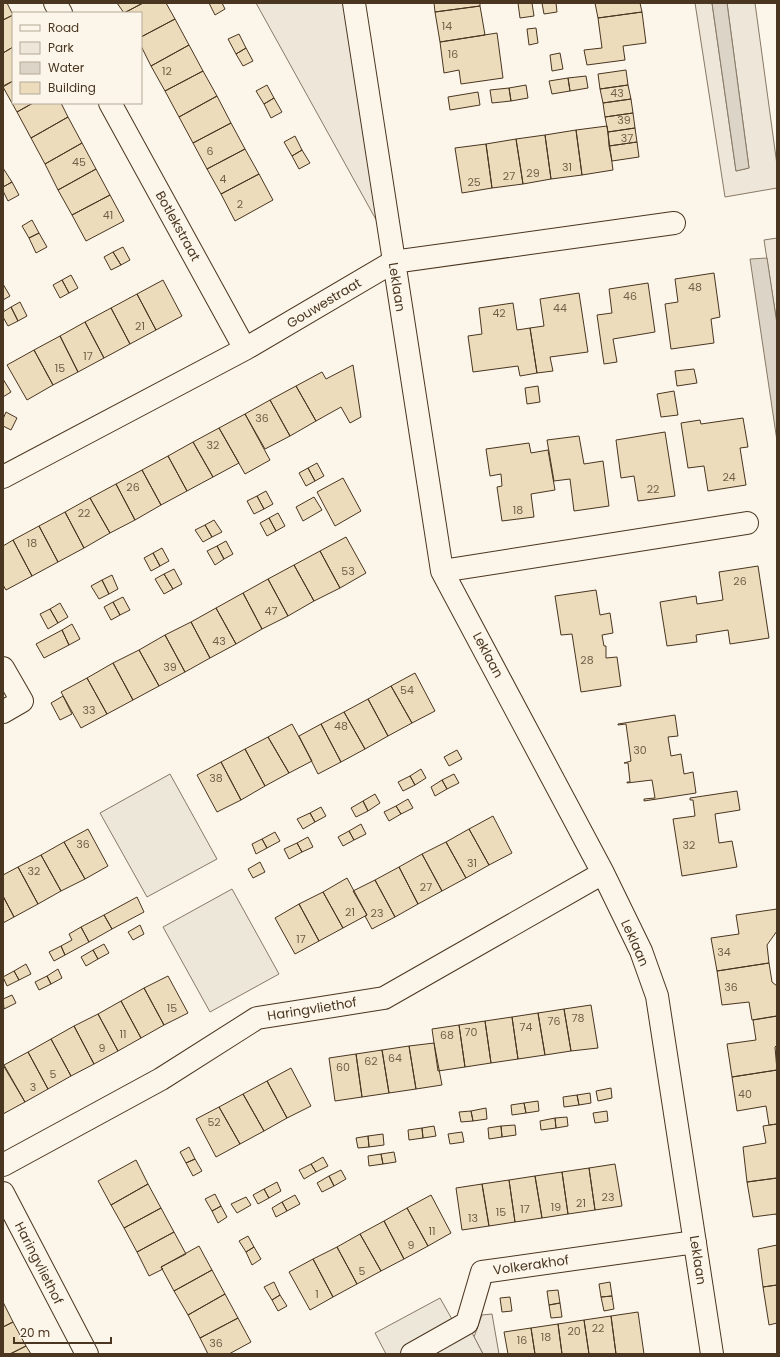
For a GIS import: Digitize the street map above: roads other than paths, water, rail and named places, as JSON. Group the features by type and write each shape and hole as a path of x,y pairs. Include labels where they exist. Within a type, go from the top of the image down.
{"street":[{"path":"55,3 60,12"},
{"name":"Leklaan","path":"354,3 392,262 442,571 603,873 641,951 657,996 712,1354"},
{"name":"Botlekstraat","path":"111,104 246,349"},
{"name":"Gouwestraat","path":"3,477 246,349 392,262 674,223"},
{"path":"442,571 747,523"},
{"path":"3,668 22,701 3,712"},
{"name":"Haringvliethof","path":"3,1165 161,1079 257,1018 384,998 603,873"},
{"name":"Haringvliethof","path":"3,1193 87,1354"},
{"name":"Volkerakhof","path":"412,1354 467,1324 482,1272 695,1242"}],"water":[{"path":"712,3 727,3 749,168 736,171"},
{"path":"767,258 777,324 777,441 750,259"}]}
